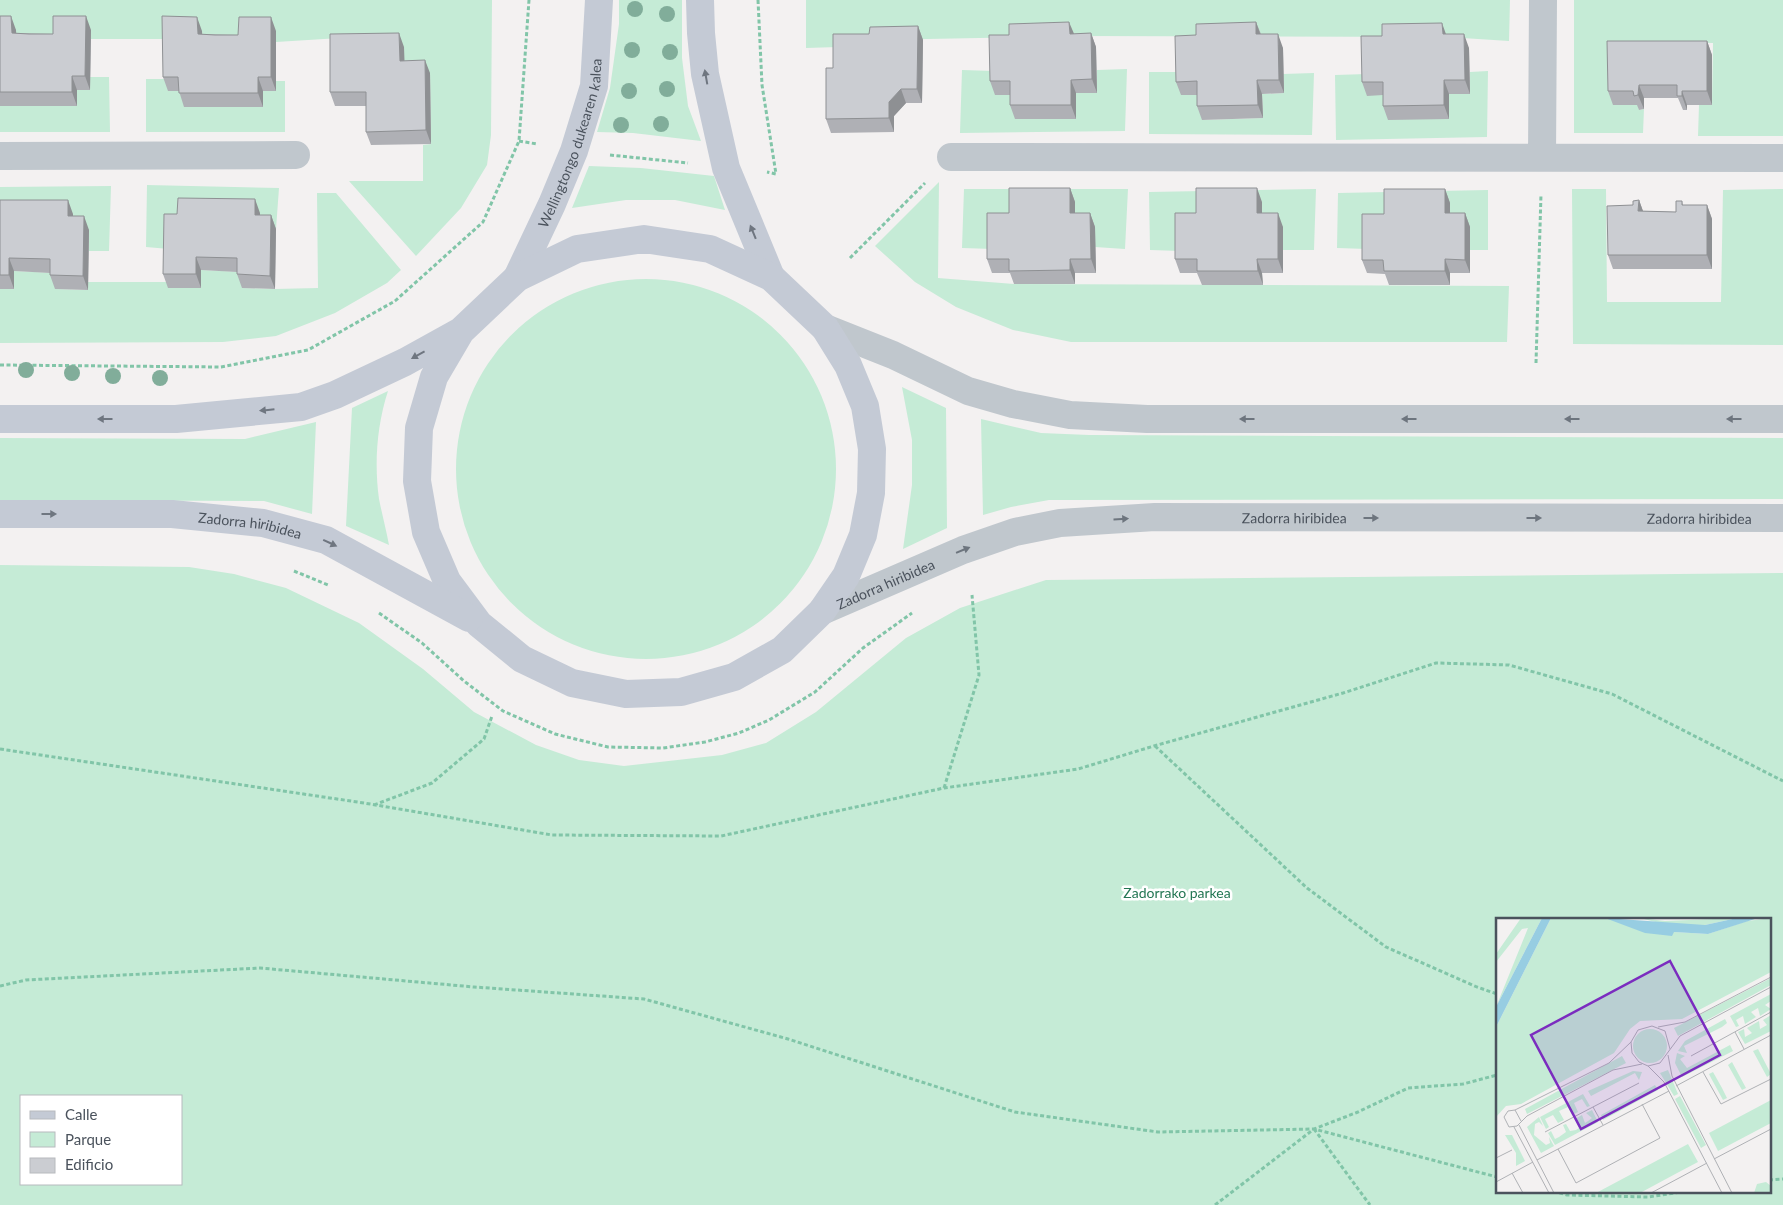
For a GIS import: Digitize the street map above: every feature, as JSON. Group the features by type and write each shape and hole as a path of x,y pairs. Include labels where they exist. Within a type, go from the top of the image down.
{"main road":[{"name":"Wellingtongo dukearen kalea","path":"517,278 552,204 574,150 594,86 599,0"},
{"path":"700,0 705,74 726,168 771,278"},
{"path":"0,419 176,419 301,407 335,395 405,362 461,331 517,278 577,249 644,239 710,249 771,278 825,328 848,366 864,406 872,449 872,484 863,535 846,576 822,611 782,650 734,677 681,692 626,694 572,683 522,659 479,624 447,581 426,532 416,481 419,428 434,376 461,331"},
{"name":"Zadorra hiribidea","path":"0,514 172,514 263,524 326,540 479,624"}],"street":[{"path":"1542,157 1543,0"},
{"path":"0,156 296,155"},
{"path":"951,157 1783,158"},
{"path":"825,328 894,355 968,391 1013,404 1070,415 1167,419 1783,419"},
{"name":"Zadorra hiribidea","path":"822,611 963,550 1015,532 1060,523 1155,517 1783,518"}],"path":[{"path":"0,365 222,368 308,350 395,301 483,222 519,141 529,0"},
{"path":"519,141 574,150 776,174 762,85 758,0"},
{"path":"850,258 951,157"},
{"path":"1536,363 1542,157"},
{"path":"944,788 979,676 972,595"},
{"path":"0,749 374,805 552,835 721,836 944,788 1078,769 1343,693 1436,663 1509,665 1612,694 1783,781"},
{"path":"374,805 432,783 484,739 492,716"},
{"path":"1154,746 1307,888 1386,947 1496,994"},
{"path":"0,986 26,980 260,968 474,987 644,999 788,1039 1015,1112 1158,1132 1314,1129 1496,1176"},
{"path":"1215,1205 1314,1129 1358,1112 1408,1088 1463,1084 1496,1075"},
{"path":"1314,1129 1370,1205"},
{"path":"1770,1180 1783,1179"},
{"path":"1556,1192 1567,1195 1648,1197 1681,1192"}],"green space":[{"path":"0,0 492,0 491,135 487,165 461,208 416,256 349,181 423,181 423,145 431,144 430,74 340,38 276,42 243,49 203,48 202,31 167,39 91,39 91,30 58,48 0,29"},
{"path":"619,0 682,0 682,58 688,106 701,141 633,133 597,132 610,88 619,24"},
{"path":"806,0 1510,0 1509,41 1447,37 1075,36 875,40 838,47 806,48"},
{"path":"1574,0 1783,0 1783,136 1698,136 1699,105 1712,105 1713,43 1663,42 1638,105 1639,110 1644,109 1643,133 1574,133"},
{"path":"1127,69 1125,131 960,133 962,70 994,71 1015,95 1076,119 1076,93 1097,93 1097,70"},
{"path":"1488,71 1487,137 1336,140 1335,75 1367,74 1449,94 1470,94 1470,72"},
{"path":"1149,72 1181,72 1202,95 1202,120 1263,118 1262,94 1284,93 1283,74 1314,73 1312,135 1149,134"},
{"path":"90,77 109,77 110,132 0,132 0,106 77,106 77,90"},
{"path":"146,79 167,79 263,91 275,81 285,81 285,132 146,132"},
{"path":"589,166 641,168 714,176 725,210 675,200 626,200 572,208"},
{"path":"939,182 938,278 1014,284 1509,286 1507,342 1071,342 1013,330 956,307 915,282 875,246"},
{"path":"147,185 279,188 276,229 169,249 146,247"},
{"path":"111,186 109,251 89,251 89,230 0,214 0,187"},
{"path":"964,189 1128,189 1125,249 1095,247 1095,227 993,249 962,248"},
{"path":"1316,189 1314,250 1283,250 1262,227 1262,202 1180,251 1150,250 1149,192"},
{"path":"1572,189 1606,189 1607,302 1721,302 1723,190 1783,189 1783,345 1573,344"},
{"path":"1488,190 1488,250 1470,250 1450,227 1449,203 1389,228 1367,249 1337,248 1338,193"},
{"path":"317,193 336,193 401,270 387,283 335,313 276,336 223,342 0,343 0,289 14,289 14,271 55,273 55,289 88,290 88,282 168,282 168,288 201,288 201,270 242,272 242,288 318,288"},
{"path":"646,279 683,283 719,293 736,301 767,322 793,348 814,379 822,396 832,432 836,469 832,506 822,542 814,559 793,590 767,616 736,637 719,645 683,655 646,659 609,655 573,645 556,637 525,616 499,590 478,559 470,542 460,506 456,469 460,432 470,396 478,379 499,348 525,322 556,301 573,293 609,283"},
{"path":"902,387 946,408 947,528 903,549 912,485 912,440"},
{"path":"388,391 379,431 377,472 379,499 389,545 346,526 352,408"},
{"path":"981,419 1041,433 1089,435 1783,438 1783,499 1049,500 1011,507 983,515"},
{"path":"316,422 312,514 264,501 0,500 0,438 245,439"},
{"name":"Zadorrako parkea","path":"0,565 189,567 234,574 286,588 359,623 423,669 474,712 536,745 579,760 624,766 722,755 766,743 816,712 906,638 960,608 1046,580 1783,573 1783,1205 0,1205"}],"building":[{"path":"0,16 11,16 12,33 53,34 53,16 86,16 85,76 72,76 72,92 0,92"},
{"path":"162,16 197,17 198,34 215,35 238,35 239,17 271,17 271,77 258,77 258,93 179,93 178,77 163,77"},
{"path":"1069,22 1070,34 1091,33 1092,79 1071,80 1071,105 1010,105 1010,81 990,81 989,35 1009,35 1009,24"},
{"path":"1256,22 1256,34 1278,34 1279,80 1257,80 1258,105 1197,106 1197,81 1176,82 1175,36 1196,35 1196,24"},
{"path":"1442,23 1443,34 1464,34 1465,80 1444,80 1444,105 1383,106 1383,82 1362,82 1361,36 1382,36 1382,24"},
{"path":"918,26 917,89 901,89 889,102 889,118 826,119 826,68 833,68 833,34 869,34 870,27"},
{"path":"399,33 400,61 425,60 426,130 366,132 366,92 330,92 330,34"},
{"path":"1607,41 1707,41 1707,91 1682,91 1682,96 1677,96 1677,85 1639,85 1638,95 1634,96 1633,91 1608,91"},
{"path":"1009,188 1070,188 1070,213 1090,213 1091,259 1070,259 1070,270 1009,271 1009,259 987,259 987,213 1009,213"},
{"path":"1196,188 1257,188 1257,213 1278,213 1278,259 1257,259 1258,271 1197,271 1197,259 1175,259 1175,213 1196,213"},
{"path":"1384,189 1445,189 1445,213 1465,213 1465,260 1445,259 1445,271 1384,271 1383,260 1362,260 1362,214 1384,214"},
{"path":"178,198 255,199 255,215 271,215 270,276 237,274 237,258 196,257 196,274 163,274 164,214 177,214"},
{"path":"0,200 68,200 68,216 84,216 83,276 50,275 50,259 9,258 9,275 0,275"},
{"path":"1639,200 1638,211 1676,212 1676,201 1682,201 1682,205 1707,205 1707,255 1608,255 1607,206 1633,205 1633,201"}]}
